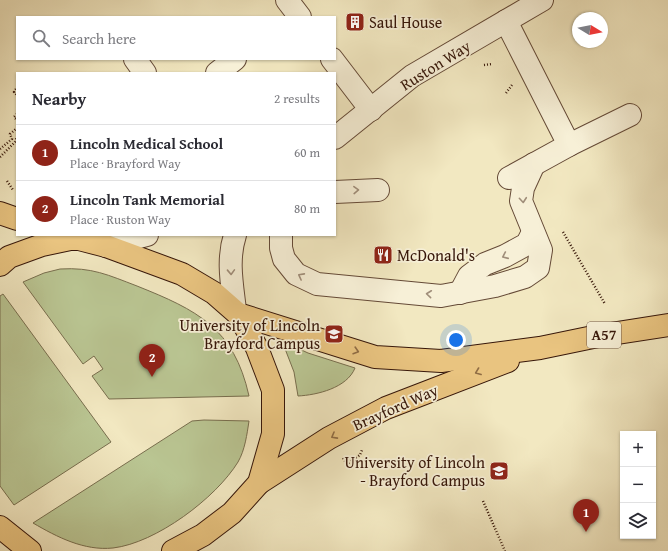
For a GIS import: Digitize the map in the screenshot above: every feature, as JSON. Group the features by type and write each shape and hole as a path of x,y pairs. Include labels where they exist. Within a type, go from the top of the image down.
{"main road":[{"path":"0,213 16,219"},
{"path":"0,264 9,257 42,244 70,237 106,246 182,274 214,293 237,312 257,348 273,390 273,434 259,483 232,513 204,535 173,551"},
{"name":"Brayford Way","path":"237,312 375,357 441,361 540,348 598,336 668,325"},
{"name":"Brayford Way","path":"259,483 329,438 386,408 540,348"},
{"path":"0,527 30,551"}],"street":[{"name":"Ruston Way","path":"336,137 412,76 542,0"},
{"path":"506,21 569,145"},
{"path":"136,60 144,72"},
{"path":"218,72 234,60"},
{"path":"333,60 371,110"},
{"path":"509,178 569,145 630,115"},
{"path":"281,236 281,248 284,259 296,274 317,284 441,296 495,286 525,277 538,268 541,250 521,202 523,188 534,164"},
{"path":"336,192 378,190"},
{"path":"106,246 143,236"},
{"path":"235,236 230,249 231,278 237,312"}],"path":[{"path":"0,149 12,140 10,134 16,129"},
{"path":"0,157 16,140"},
{"path":"7,181 12,190 16,191"},
{"path":"559,226 604,304"},
{"path":"347,464 360,456"},
{"path":"483,501 505,551"}],"green space":[{"path":"60,269 81,269 108,275 158,295 195,313 210,324 223,338 234,354 249,396 109,399 92,376 103,369 94,356 83,364 23,282 44,273"},
{"path":"3,294 111,442 14,505 0,486 0,296"},
{"path":"282,341 308,353 355,368 345,381 331,389 314,394 298,396 294,372"},
{"path":"192,421 249,421 242,452 238,462 215,490 200,504 166,528 148,538 130,544 113,548 102,548 71,542 33,523"}],"place":[{"name":"Saul House","path":"355,22"},
{"name":"McDonald's","path":"383,255"},
{"name":"University of Lincoln Brayford Campus","path":"334,334"},
{"name":"Lincoln Tank Memorial","path":"152,377"},
{"name":"University of Lincoln - Brayford Campus","path":"499,471"},
{"name":"Lincoln Medical School","path":"586,532"}]}
